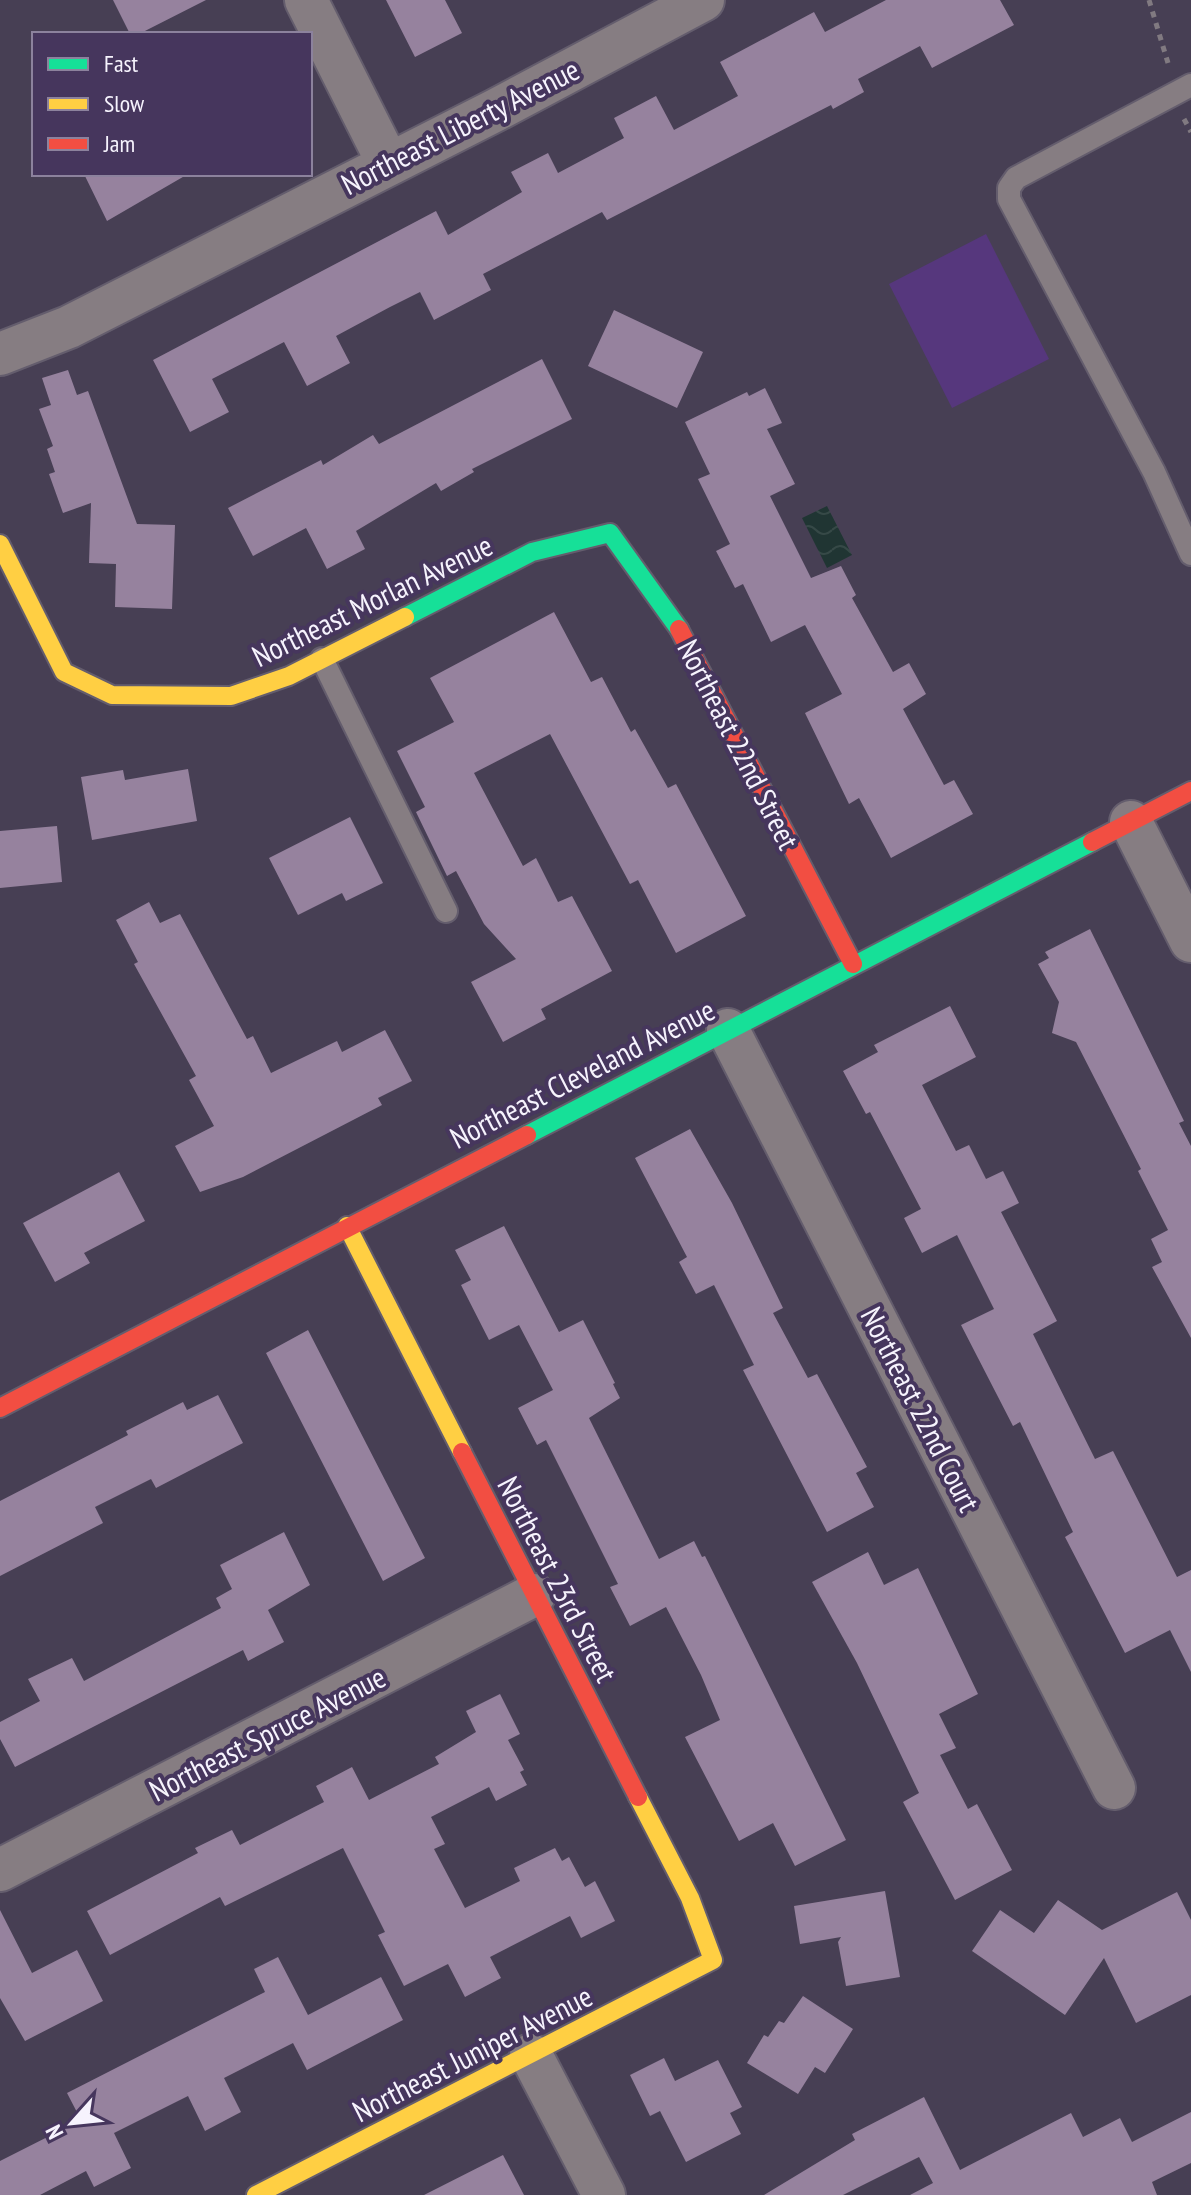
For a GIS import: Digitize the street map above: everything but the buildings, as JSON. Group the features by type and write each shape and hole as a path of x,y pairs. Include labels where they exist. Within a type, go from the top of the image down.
{"street":[{"path":"306,0 388,163"},
{"name":"Northeast Liberty Avenue","path":"0,354 69,327 703,0"},
{"name":"Northeast Morlan Avenue","path":"0,544 64,672 112,695 231,696 259,688 322,659 532,552 610,533"},
{"name":"Northeast 22nd Street","path":"610,533 672,616 853,964"},
{"name":"Northeast Cleveland Avenue","path":"0,1408 1191,791"},
{"path":"1131,822 1191,941"},
{"name":"Northeast 22nd Court","path":"728,1030 1114,1788"},
{"name":"Northeast 23rd Street","path":"347,1226 690,1898 713,1960"},
{"name":"Northeast Spruce Avenue","path":"0,1870 534,1595"},
{"name":"Northeast Juniper Avenue","path":"256,2195 713,1960"},
{"path":"531,2055 604,2195"}],"lane":[{"path":"1191,85 1016,178 1009,188 1009,199 1154,472 1191,554"},
{"path":"322,659 446,911"}],"shaded area":[{"path":"986,234 1049,359 952,408 889,284"}],"water":[{"path":"827,506 852,555 827,568 802,518"}],"traffic: fast":[{"path":"405,617 532,552 610,533 679,629"},
{"path":"527,1135 1092,842"}],"traffic: slow":[{"path":"0,544 64,672 112,695 231,696 289,676 405,617"},
{"path":"347,1226 462,1452"},
{"path":"256,2195 713,1960 690,1898 638,1797"}],"traffic: jam":[{"path":"679,629 853,964"},
{"path":"1092,842 1191,791"},
{"path":"0,1408 527,1135"},
{"path":"462,1452 638,1797"}]}
